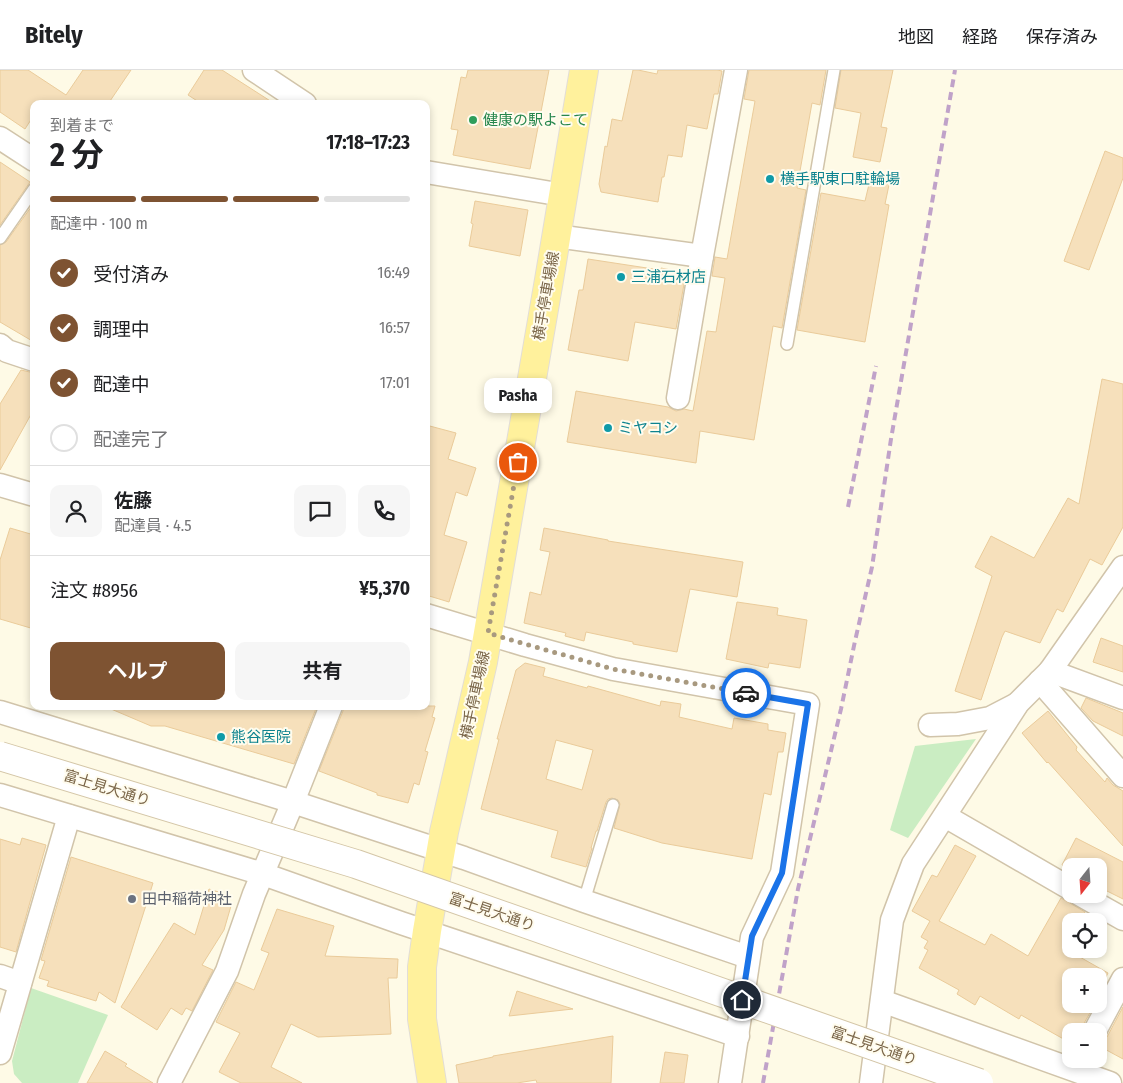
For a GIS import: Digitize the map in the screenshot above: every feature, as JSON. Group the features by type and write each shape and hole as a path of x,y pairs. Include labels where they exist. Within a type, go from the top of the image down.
{"main road":[{"name":"横手停車場線","path":"432,1083 422,1019 422,967 427,931 440,851 483,662 584,70"}],"street":[{"path":"254,70 282,97"},
{"path":"678,398 736,70"},
{"path":"0,138 30,157"},
{"path":"430,173 563,195"},
{"path":"556,236 702,256"},
{"path":"0,346 7,351 30,359"},
{"path":"0,485 30,494"},
{"path":"871,1083 892,920 913,864 1018,703 1045,676 1123,567"},
{"path":"430,615 613,669 808,704 782,873 752,936 730,1083"},
{"path":"1045,676 1123,698"},
{"path":"1045,676 1123,776"},
{"path":"930,725 958,724 990,718 1018,703"},
{"path":"169,1083 226,971 254,894 294,802 329,710"},
{"path":"0,712 31,713 464,858 748,957"},
{"name":"富士見大通り","path":"0,756 356,864 979,1083"},
{"path":"0,795 263,874 738,1036"},
{"path":"0,1053 10,980 70,816"},
{"path":"945,816 1062,884"},
{"path":"1095,903 1123,919"},
{"path":"1099,1023 1123,979"},
{"path":"882,1001 1062,1060"},
{"path":"1082,1068 1110,1083"}],"lane":[{"path":"787,344 834,70"},
{"path":"0,238 30,195"},
{"path":"584,901 613,805"}],"green space":[{"path":"976,739 908,838 890,830 915,746"},
{"path":"31,988 108,1015 78,1083 22,1083 14,1074 12,1061"}],"building":[{"path":"0,70 28,70 66,95 83,70 131,70 111,100 30,100 30,121 25,129 0,112"},
{"path":"204,70 222,70 269,100 196,100 188,95"},
{"path":"468,70 549,70 530,169 453,155 458,130 451,129 461,77 466,78"},
{"path":"633,70 657,74 658,70 722,71 718,94 714,94 707,129 687,125 682,157 668,155 658,202 601,192 599,184 605,146 607,147 612,119 622,121"},
{"name":"横手駅東口駐輪場","path":"749,70 826,70 820,105 812,103 797,188 806,190 782,328 773,326 754,440 700,431 696,463 567,442 576,391 668,407 676,411 684,409 693,411 707,331 716,332 725,278 712,276 715,257 727,259 755,101 744,99"},
{"path":"841,70 893,70 881,127 887,128 880,162 853,157 861,113 835,108"},
{"path":"1105,151 1123,158 1123,178 1089,270 1064,261"},
{"path":"0,162 30,182 0,225"},
{"path":"871,176 890,180 885,204 889,205 865,342 797,330 821,193 865,201"},
{"path":"475,201 528,210 520,256 469,246"},
{"path":"30,209 30,340 0,322 0,245 6,242"},
{"path":"588,259 686,273 676,329 635,322 628,361 568,350 579,290 583,290"},
{"path":"21,370 30,372 30,416 0,470 0,404"},
{"path":"1102,379 1123,384 1123,527 1102,565 1090,559 1063,612 1057,609 1040,643 1005,631 981,700 955,691 992,576 975,567 991,536 1034,558 1068,498 1079,504"},
{"path":"430,426 456,433 448,459 476,468 467,496 456,492 444,535 467,542 449,602 430,596"},
{"path":"10,528 30,534 30,628 0,619 0,560"},
{"path":"544,528 608,541 743,562 737,597 690,589 677,652 633,644 633,642 586,632 584,641 565,636 566,633 524,623 530,592 541,595 550,552 540,550"},
{"path":"737,602 778,608 777,615 807,620 800,668 769,663 768,668 726,659"},
{"path":"1101,638 1123,646 1123,672 1093,662"},
{"path":"525,663 545,668 543,676 587,688 588,686 660,706 661,701 681,704 679,717 732,729 734,718 768,724 768,730 786,733 783,752 778,752 771,795 764,793 752,859 662,843 614,828 620,804 618,800 612,798 606,802 586,867 551,857 558,831 481,809 499,739 497,739 516,670","holes":["556,740 593,750 582,790 546,779"]},
{"path":"1086,698 1123,713 1123,736 1093,721 1081,708"},
{"path":"430,706 435,706 432,717 435,718 425,751 428,752 419,785 414,783 408,803 377,795 377,793 319,771 343,711 430,710"},
{"path":"113,710 315,710 294,764 165,726 151,726"},
{"path":"1048,711 1077,747 1076,750 1105,782 1107,778 1113,785 1123,791 1123,846 1022,733"},
{"path":"22,838 46,845 16,952 0,947 0,839 20,845"},
{"path":"1076,838 1123,862 1123,899 1108,892 1108,858 1066,858"},
{"path":"955,845 976,856 939,921 985,945 991,934 1028,956 1061,898 1062,903 1070,903 1085,912 1062,913 1062,958 1082,958 1099,968 1062,968 1062,1013 1090,1013 1084,1023 1062,1023 1062,1038 1021,1015 1019,1019 980,996 975,1005 957,994 959,990 919,968 928,950 924,948 928,941 921,937 930,921 912,911 932,875 937,877"},
{"path":"71,857 153,883 115,1003 99,992 96,1001 47,986 49,981 39,978 45,961 41,960"},
{"path":"209,889 225,894 231,906 224,930 202,965 213,970 192,1011 186,1008 182,1015 171,1008 157,1030 121,1007 174,923 195,935"},
{"path":"277,909 334,926 325,956 398,959 397,978 388,978 391,1034 318,1037 291,1024 271,1067 302,1083 241,1083 219,1072 240,1033 216,1022 236,982 254,990 269,953 261,950"},
{"path":"517,991 573,1009 509,1016"},
{"path":"1123,1007 1123,1059 1107,1050 1107,1037"},
{"path":"613,1036 611,1083 537,1083 536,1080 517,1083 459,1083 456,1065 493,1056"},
{"path":"105,1051 127,1064 125,1066 153,1083 87,1083"},
{"path":"665,1052 688,1055 684,1083 660,1083"}],"railway":[{"path":"763,1083 798,889 841,709 872,567 891,439 955,70"},
{"path":"848,507 876,366"}],"way so far":[{"path":"518,462 488,633 613,669 746,693"}],"place":[{"name":"健康の駅よこて","path":"473,120"},
{"name":"横手駅東口駐輪場","path":"770,179"},
{"name":"三浦石材店","path":"621,277"},
{"name":"ミヤコシ","path":"608,428"},
{"name":"Pasha","path":"518,462"},
{"name":"熊谷医院","path":"221,737"},
{"name":"田中稲荷神社","path":"132,899"}],"route":[{"path":"742,1000 752,936 782,873 808,704 746,693"}]}
